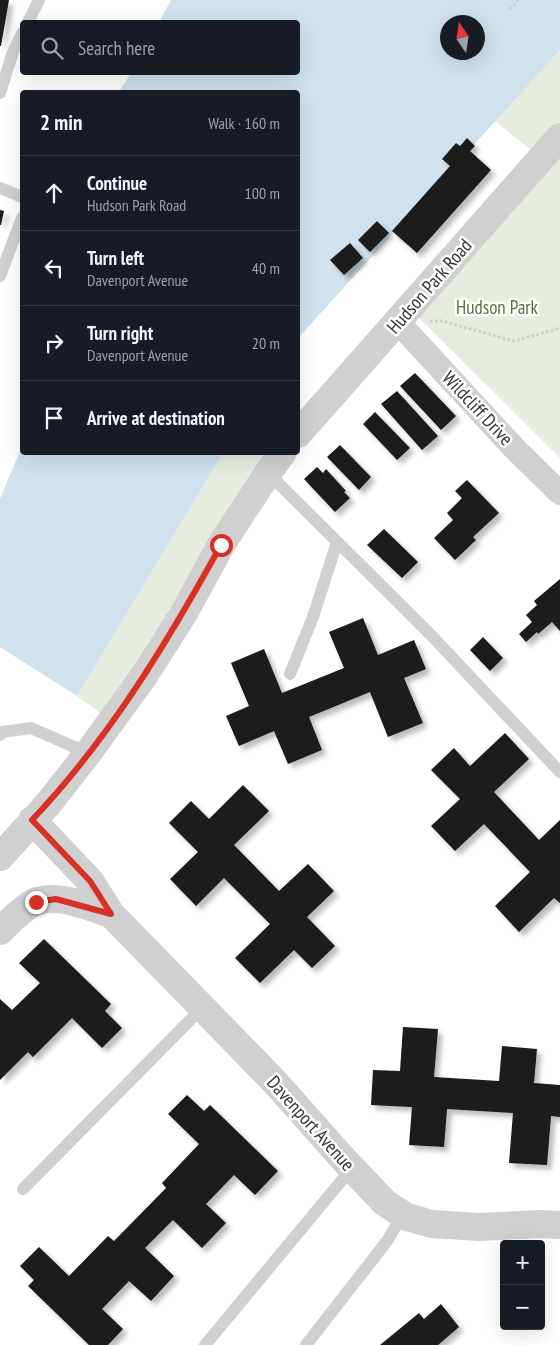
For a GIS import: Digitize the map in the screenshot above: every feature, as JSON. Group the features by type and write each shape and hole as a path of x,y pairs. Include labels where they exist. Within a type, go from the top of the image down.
{"street":[{"name":"Hudson Park Road","path":"300,432 410,321 560,137"},
{"name":"Wildcliff Drive","path":"410,321 514,448 560,493"},
{"path":"0,857 48,804 144,676 184,613 221,545 276,463"},
{"name":"Davenport Avenue","path":"32,820 90,881 111,914 273,1080 385,1203 407,1217 432,1224 479,1228 541,1224 560,1225"},
{"path":"0,930 16,915 36,902 56,899 111,914"}],"lane":[{"path":"29,20 39,0"},
{"path":"0,93 13,52 20,38"},
{"path":"0,188 20,196"},
{"path":"0,276 20,223"},
{"path":"276,463 337,542 430,634 560,772"},
{"path":"290,674 313,617 337,542"},
{"path":"0,735 2,732 31,728 88,753"},
{"path":"23,1190 203,1007"},
{"path":"205,1345 352,1168"},
{"path":"306,1345 387,1241 403,1214"}],"path":[{"path":"510,9 518,0"},
{"path":"410,321 442,321 514,341 560,328"}],"green space":[{"name":"Hudson Park","path":"560,50 560,458 409,308 546,162 495,121"},
{"path":"222,455 269,455 115,724 77,696"}],"water":[{"path":"171,0 560,0 560,50 300,336 300,90 120,90 130,75 300,75 300,20 160,20"},
{"path":"20,451 20,455 222,455 77,696 0,647 0,499"}],"building":[{"path":"0,0 9,0 1,46 0,46"},
{"path":"467,138 475,146 470,151 491,170 417,253 392,231 450,166 442,159 456,143 460,146"},
{"path":"0,210 4,211 1,225 0,225"},
{"path":"377,221 389,233 370,252 358,240"},
{"path":"350,243 363,258 344,275 330,260"},
{"path":"415,373 456,416 441,430 400,386"},
{"path":"397,391 438,436 422,450 381,404"},
{"path":"375,412 410,448 397,460 363,424"},
{"path":"340,445 371,477 359,490 327,457"},
{"path":"317,467 323,473 326,469 350,498 335,512 304,479"},
{"path":"467,480 499,513 473,537 476,540 455,560 434,538 453,520 447,513 462,498 455,491"},
{"path":"384,529 418,562 402,578 367,545"},
{"path":"560,579 560,631 552,622 526,642 519,634 532,622 526,615 537,605 534,601"},
{"path":"363,618 378,655 414,640 426,669 404,678 423,723 388,737 370,692 309,717 322,750 288,764 274,731 239,746 226,716 249,706 231,663 264,649 282,693 344,668 329,632"},
{"path":"483,637 503,658 490,671 470,650"},
{"path":"505,733 529,759 494,792 539,840 560,820 560,903 554,898 519,932 495,906 530,872 484,824 455,851 431,826 460,799 431,770 454,748 470,766"},
{"path":"243,785 269,811 234,845 279,891 308,864 334,891 307,917 335,946 312,968 294,950 260,983 235,958 270,924 224,878 196,906 170,879 198,852 169,823 191,801 209,819"},
{"path":"44,939 111,1004 105,1011 122,1028 102,1048 72,1018 33,1057 28,1052 0,1080 0,999 12,1010 40,983 19,963"},
{"path":"403,1027 438,1029 434,1077 499,1081 502,1046 537,1049 534,1083 560,1085 560,1117 551,1116 547,1165 509,1163 513,1113 447,1109 444,1147 409,1145 412,1107 371,1105 373,1070 400,1071"},
{"path":"187,1095 204,1111 210,1105 278,1171 255,1195 234,1175 206,1204 226,1223 202,1248 173,1220 145,1248 174,1276 151,1301 129,1281 102,1309 123,1329 108,1345 89,1345 28,1286 34,1280 20,1266 39,1247 69,1276 108,1236 114,1241 166,1188 162,1183 199,1144 168,1114"},
{"path":"441,1304 459,1327 438,1345 380,1345 419,1313 424,1319"}],"route":[{"path":"36,902 56,899 111,914 90,881 32,820 48,804 103,734 144,676 184,613 221,545"}]}
